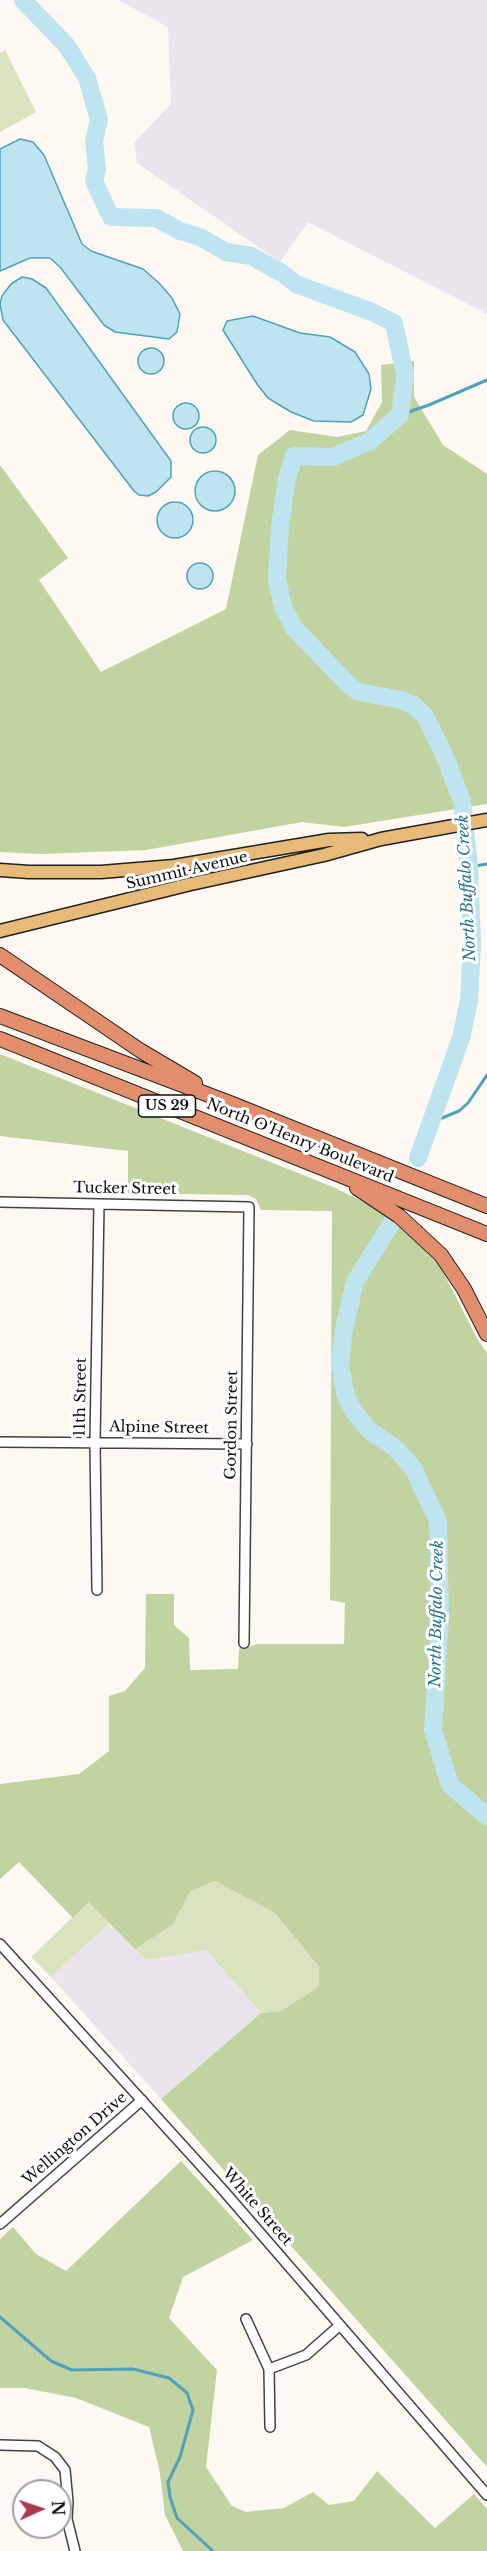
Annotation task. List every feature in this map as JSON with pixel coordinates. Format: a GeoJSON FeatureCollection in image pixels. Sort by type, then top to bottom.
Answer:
{"type":"FeatureCollection","features":[{"type":"Feature","properties":{"kind":"highway"},"geometry":{"type":"LineString","coordinates":[[0,955],[141,1051],[230,1103]]}},
{"type":"Feature","properties":{"kind":"highway","name":"North O'Henry Boulevard"},"geometry":{"type":"LineString","coordinates":[[0,1016],[230,1103],[487,1206]]}},
{"type":"Feature","properties":{"kind":"highway","name":"North O'Henry Boulevard"},"geometry":{"type":"LineString","coordinates":[[0,1039],[487,1234]]}},
{"type":"Feature","properties":{"kind":"highway"},"geometry":{"type":"LineString","coordinates":[[333,1172],[399,1216],[441,1255],[464,1289],[487,1334]]}},
{"type":"Feature","properties":{"kind":"main road","name":"Summit Avenue"},"geometry":{"type":"LineString","coordinates":[[0,931],[191,884],[324,855],[381,839],[483,821]]}},
{"type":"Feature","properties":{"kind":"main road","name":"Summit Avenue"},"geometry":{"type":"LineString","coordinates":[[0,870],[101,872],[174,866],[329,840],[381,839]]}},
{"type":"Feature","properties":{"kind":"street","name":"Tucker Street"},"geometry":{"type":"LineString","coordinates":[[0,1202],[249,1207]]}},
{"type":"Feature","properties":{"kind":"street","name":"11th Street"},"geometry":{"type":"LineString","coordinates":[[97,1590],[95,1442],[99,1204]]}},
{"type":"Feature","properties":{"kind":"street","name":"Gordon Street"},"geometry":{"type":"LineString","coordinates":[[244,1643],[249,1207]]}},
{"type":"Feature","properties":{"kind":"street","name":"Alpine Street"},"geometry":{"type":"LineString","coordinates":[[0,1442],[247,1444]]}},
{"type":"Feature","properties":{"kind":"street","name":"White Street"},"geometry":{"type":"LineString","coordinates":[[0,1944],[295,2273],[487,2495]]}},
{"type":"Feature","properties":{"kind":"street","name":"Wellington Drive"},"geometry":{"type":"LineString","coordinates":[[0,2224],[142,2100]]}},
{"type":"Feature","properties":{"kind":"street"},"geometry":{"type":"LineString","coordinates":[[246,2319],[269,2369],[270,2427]]}},
{"type":"Feature","properties":{"kind":"street"},"geometry":{"type":"LineString","coordinates":[[269,2369],[306,2355],[339,2326]]}},
{"type":"Feature","properties":{"kind":"street"},"geometry":{"type":"LineString","coordinates":[[0,2445],[38,2446],[55,2457],[64,2470],[68,2519],[75,2551]]}},
{"type":"Feature","properties":{"kind":"shaded area"},"geometry":{"type":"Polygon","coordinates":[[[118,0],[487,0],[487,314],[308,222],[280,262],[137,163],[134,143],[171,104],[168,27],[118,0]]]}},
{"type":"Feature","properties":{"kind":"shaded area"},"geometry":{"type":"Polygon","coordinates":[[[110,1923],[147,1960],[206,1950],[261,2013],[161,2099],[51,1977],[110,1923]]]}},
{"type":"Feature","properties":{"kind":"green space"},"geometry":{"type":"Polygon","coordinates":[[[5,50],[36,112],[0,132],[0,53],[5,50]]]}},
{"type":"Feature","properties":{"kind":"green space"},"geometry":{"type":"Polygon","coordinates":[[[414,361],[414,397],[443,445],[487,474],[487,804],[344,827],[302,822],[146,850],[41,854],[0,852],[0,465],[68,558],[39,580],[101,672],[226,609],[258,455],[290,430],[337,437],[366,431],[382,402],[381,365],[414,361]]]}},
{"type":"Feature","properties":{"kind":"green space"},"geometry":{"type":"Polygon","coordinates":[[[0,1054],[333,1187],[376,1208],[412,1235],[440,1266],[487,1353],[487,2467],[161,2099],[261,2013],[281,2011],[319,1986],[319,1967],[275,1913],[215,1881],[190,1892],[172,1925],[135,1949],[89,1902],[73,1918],[19,1862],[0,1879],[0,1784],[79,1774],[109,1751],[109,1696],[125,1691],[145,1668],[146,1594],[174,1594],[174,1625],[189,1638],[190,1670],[238,1669],[239,1649],[258,1644],[344,1644],[345,1603],[330,1600],[332,1211],[261,1210],[256,1199],[248,1195],[128,1193],[128,1151],[0,1136],[0,1054]]]}},
{"type":"Feature","properties":{"kind":"green space"},"geometry":{"type":"Polygon","coordinates":[[[215,1881],[275,1913],[319,1967],[319,1986],[281,2011],[261,2013],[206,1950],[147,1960],[135,1949],[171,1925],[190,1892],[215,1881]]]}},
{"type":"Feature","properties":{"kind":"green space"},"geometry":{"type":"Polygon","coordinates":[[[89,1901],[110,1923],[51,1977],[31,1957],[89,1901]]]}},
{"type":"Feature","properties":{"kind":"green space"},"geometry":{"type":"Polygon","coordinates":[[[181,2161],[253,2240],[183,2277],[169,2318],[217,2370],[206,2467],[232,2506],[246,2512],[284,2508],[313,2492],[329,2505],[354,2501],[377,2471],[435,2528],[474,2494],[487,2509],[487,2551],[183,2551],[165,2515],[160,2473],[149,2427],[76,2398],[25,2388],[0,2388],[0,2239],[13,2227],[36,2254],[66,2271],[181,2161]]]}},
{"type":"Feature","properties":{"kind":"water"},"geometry":{"type":"Polygon","coordinates":[[[20,139],[33,142],[44,155],[82,244],[91,251],[143,269],[172,298],[180,314],[177,332],[169,339],[115,332],[104,325],[60,267],[50,258],[30,258],[0,271],[0,149],[20,139]]]}},
{"type":"Feature","properties":{"kind":"water"},"geometry":{"type":"Polygon","coordinates":[[[22,277],[32,279],[46,288],[171,461],[171,477],[156,492],[148,496],[139,495],[134,491],[3,320],[0,304],[2,296],[11,284],[22,277]]]}},
{"type":"Feature","properties":{"kind":"water"},"geometry":{"type":"Polygon","coordinates":[[[253,316],[300,333],[330,337],[355,352],[369,374],[371,389],[363,415],[351,422],[314,421],[291,412],[268,398],[223,330],[227,321],[253,316]]]}},
{"type":"Feature","properties":{"kind":"water"},"geometry":{"type":"Polygon","coordinates":[[[151,348],[160,352],[164,361],[160,370],[151,374],[142,370],[138,361],[142,352],[151,348]]]}},
{"type":"Feature","properties":{"kind":"water"},"geometry":{"type":"Polygon","coordinates":[[[186,403],[195,407],[199,416],[195,425],[186,429],[177,425],[173,416],[177,407],[186,403]]]}},
{"type":"Feature","properties":{"kind":"water"},"geometry":{"type":"Polygon","coordinates":[[[203,427],[212,431],[216,440],[212,449],[203,453],[194,449],[190,440],[194,431],[203,427]]]}},
{"type":"Feature","properties":{"kind":"water"},"geometry":{"type":"Polygon","coordinates":[[[215,471],[223,472],[229,477],[234,483],[234,499],[229,505],[223,510],[215,511],[207,510],[201,505],[196,499],[195,491],[196,483],[201,477],[207,472],[215,471]]]}},
{"type":"Feature","properties":{"kind":"water"},"geometry":{"type":"Polygon","coordinates":[[[175,502],[188,507],[193,520],[188,533],[175,538],[162,533],[157,520],[162,507],[175,502]]]}},
{"type":"Feature","properties":{"kind":"water"},"geometry":{"type":"Polygon","coordinates":[[[200,563],[209,567],[213,576],[209,585],[200,589],[191,585],[187,576],[191,567],[200,563]]]}},
{"type":"Feature","properties":{"kind":"waterway","name":"North Buffalo Creek"},"geometry":{"type":"LineString","coordinates":[[23,0],[67,46],[87,78],[99,120],[94,141],[97,169],[94,181],[111,217],[156,218],[180,231],[200,237],[226,252],[251,256],[282,273],[296,284],[372,312],[394,323],[405,375],[400,415],[370,441],[333,457],[294,456],[287,478],[280,526],[277,579],[283,607],[294,628],[349,685],[359,692],[402,700],[413,705],[425,716],[446,759],[462,801],[469,867],[472,945],[469,1001],[461,1038],[418,1158]]}},
{"type":"Feature","properties":{"kind":"waterway"},"geometry":{"type":"LineString","coordinates":[[400,415],[487,380]]}},
{"type":"Feature","properties":{"kind":"waterway"},"geometry":{"type":"LineString","coordinates":[[469,867],[487,864]]}},
{"type":"Feature","properties":{"kind":"waterway"},"geometry":{"type":"LineString","coordinates":[[432,1122],[459,1111],[468,1103],[487,1075]]}},
{"type":"Feature","properties":{"kind":"waterway","name":"North Buffalo Creek"},"geometry":{"type":"LineString","coordinates":[[392,1222],[355,1282],[344,1329],[340,1364],[346,1397],[355,1413],[370,1431],[395,1448],[413,1468],[438,1521],[440,1618],[433,1730],[450,1785],[487,1816]]}},
{"type":"Feature","properties":{"kind":"waterway"},"geometry":{"type":"LineString","coordinates":[[0,2317],[51,2361],[72,2370],[133,2369],[169,2378],[187,2393],[193,2410],[180,2457],[168,2482],[170,2497],[177,2518],[213,2551]]}}]}
